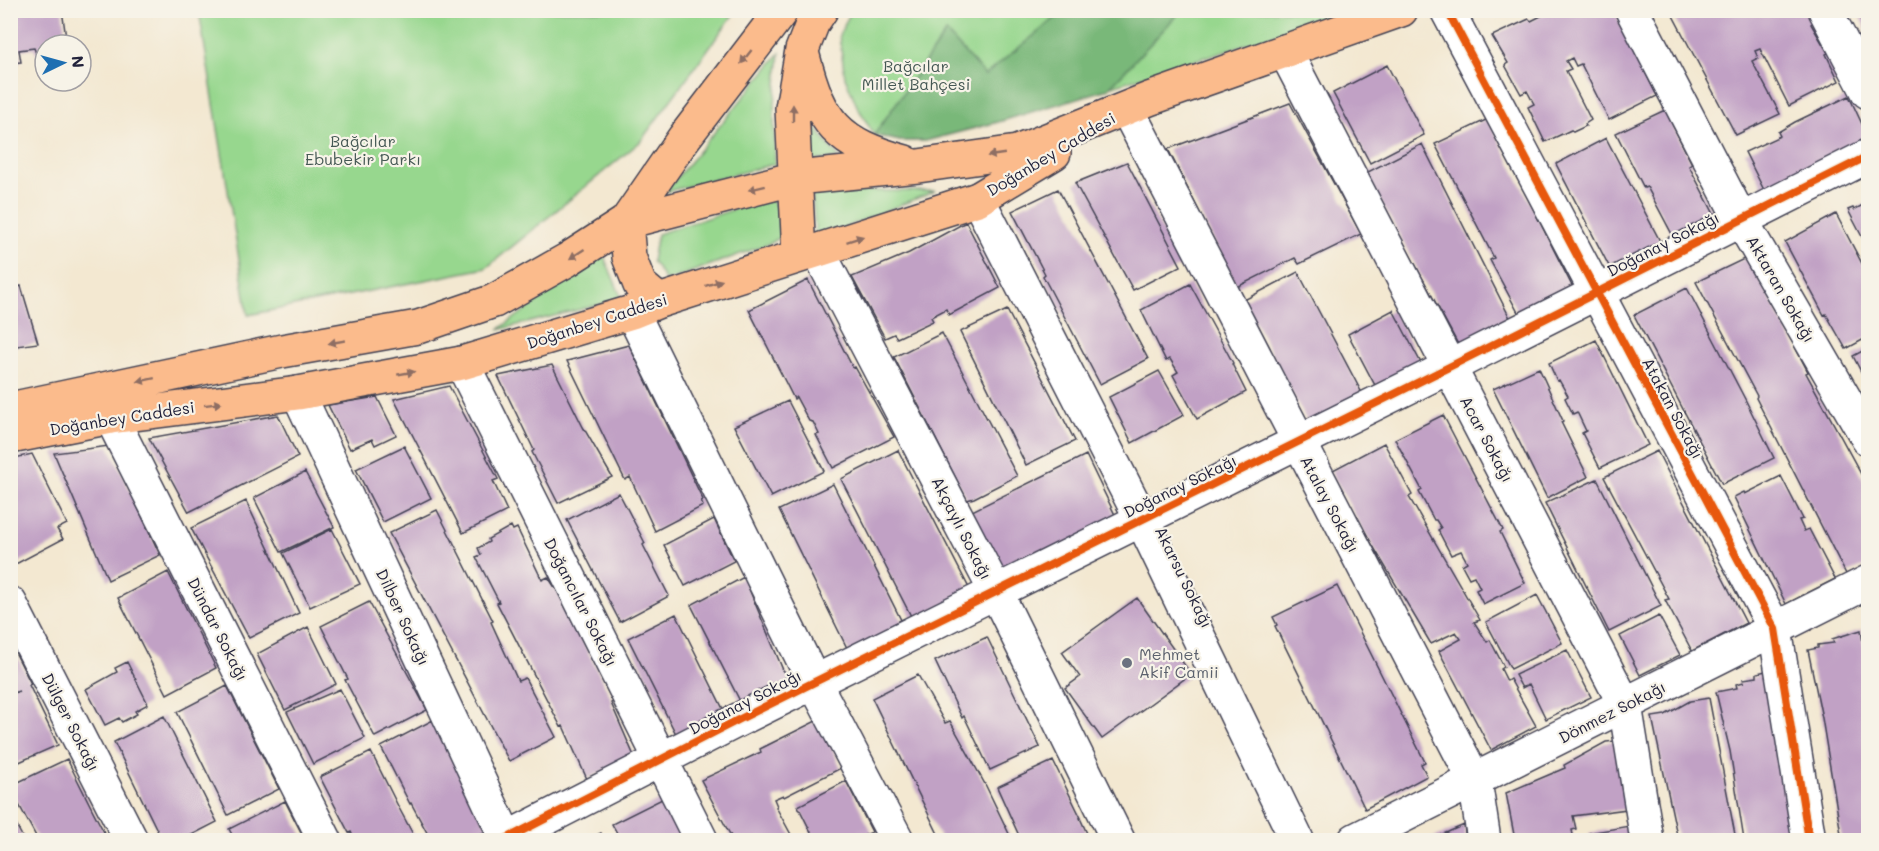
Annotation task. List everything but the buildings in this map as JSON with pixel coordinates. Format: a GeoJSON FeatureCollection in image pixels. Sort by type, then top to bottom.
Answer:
{"type":"FeatureCollection","features":[{"type":"Feature","properties":{"kind":"main road"},"geometry":{"type":"LineString","coordinates":[[645,307],[640,285],[629,257],[626,222],[684,138],[782,10]]}},
{"type":"Feature","properties":{"kind":"main road"},"geometry":{"type":"LineString","coordinates":[[808,253],[796,178],[792,108],[802,50],[813,22],[821,10]]}},
{"type":"Feature","properties":{"kind":"main road","name":"Doğanbey Caddesi"},"geometry":{"type":"LineString","coordinates":[[10,409],[282,351],[418,327],[494,301],[567,260],[626,222],[796,178],[1017,152],[1138,104],[1401,10]]}},
{"type":"Feature","properties":{"kind":"main road"},"geometry":{"type":"LineString","coordinates":[[802,50],[811,85],[824,114],[847,139],[875,154],[918,165]]}},
{"type":"Feature","properties":{"kind":"main road","name":"Doğanbey Caddesi"},"geometry":{"type":"LineString","coordinates":[[10,437],[111,417],[298,393],[462,363],[645,307],[978,199],[1138,104]]}},
{"type":"Feature","properties":{"kind":"street","name":"Atakan Sokağı"},"geometry":{"type":"LineString","coordinates":[[1447,10],[1775,629],[1809,840]]}},
{"type":"Feature","properties":{"kind":"street","name":"Aktaran Sokağı"},"geometry":{"type":"LineString","coordinates":[[1632,10],[1741,220],[1869,438]]}},
{"type":"Feature","properties":{"kind":"street"},"geometry":{"type":"LineString","coordinates":[[1825,10],[1869,93]]}},
{"type":"Feature","properties":{"kind":"street","name":"Acar Sokağı"},"geometry":{"type":"LineString","coordinates":[[1285,51],[1625,705],[1647,840]]}},
{"type":"Feature","properties":{"kind":"street","name":"Atalay Sokağı"},"geometry":{"type":"LineString","coordinates":[[1138,104],[1298,442],[1475,781],[1484,840]]}},
{"type":"Feature","properties":{"kind":"street","name":"Doğanay Sokağı"},"geometry":{"type":"LineString","coordinates":[[506,840],[814,682],[1869,156]]}},
{"type":"Feature","properties":{"kind":"street","name":"Akarsu Sokağı"},"geometry":{"type":"LineString","coordinates":[[978,199],[1142,520],[1297,840]]}},
{"type":"Feature","properties":{"kind":"street","name":"Akçaylı Sokağı"},"geometry":{"type":"LineString","coordinates":[[808,253],[996,592],[1118,840]]}},
{"type":"Feature","properties":{"kind":"street"},"geometry":{"type":"LineString","coordinates":[[645,307],[814,682],[897,840]]}},
{"type":"Feature","properties":{"kind":"street","name":"Doğancılar Sokağı"},"geometry":{"type":"LineString","coordinates":[[462,363],[701,840]]}},
{"type":"Feature","properties":{"kind":"street","name":"Dilber Sokağı"},"geometry":{"type":"LineString","coordinates":[[298,393],[506,840]]}},
{"type":"Feature","properties":{"kind":"street","name":"Dündar Sokağı"},"geometry":{"type":"LineString","coordinates":[[111,417],[325,840]]}},
{"type":"Feature","properties":{"kind":"street","name":"Dönmez Sokağı"},"geometry":{"type":"LineString","coordinates":[[1355,840],[1869,582]]}},
{"type":"Feature","properties":{"kind":"street","name":"Dülger Sokağı"},"geometry":{"type":"LineString","coordinates":[[10,603],[131,840]]}},
{"type":"Feature","properties":{"kind":"green space","name":"Bağcılar Ebubekir Parkı"},"geometry":{"type":"Polygon","coordinates":[[[199,10],[736,11],[640,142],[486,268],[248,315],[199,10]]]}},
{"type":"Feature","properties":{"kind":"green space","name":"Bağcılar Millet Bahçesi"},"geometry":{"type":"Polygon","coordinates":[[[852,10],[1351,11],[998,122],[925,141],[900,141],[874,135],[857,106],[845,77],[839,35],[852,10]]]}},
{"type":"Feature","properties":{"kind":"green space"},"geometry":{"type":"Polygon","coordinates":[[[1064,11],[1181,11],[1108,89],[925,141],[900,141],[874,135],[946,32],[985,75],[1064,11]]]}},
{"type":"Feature","properties":{"kind":"green space"},"geometry":{"type":"Polygon","coordinates":[[[780,53],[774,113],[775,164],[665,192],[780,53]]]}},
{"type":"Feature","properties":{"kind":"green space"},"geometry":{"type":"Polygon","coordinates":[[[809,120],[839,158],[811,161],[809,120]]]}},
{"type":"Feature","properties":{"kind":"green space"},"geometry":{"type":"Polygon","coordinates":[[[812,191],[935,191],[816,239],[812,191]]]}},
{"type":"Feature","properties":{"kind":"green space"},"geometry":{"type":"Polygon","coordinates":[[[769,198],[777,207],[781,220],[781,237],[771,243],[666,281],[652,261],[657,234],[769,198]]]}},
{"type":"Feature","properties":{"kind":"green space"},"geometry":{"type":"Polygon","coordinates":[[[603,254],[622,299],[498,330],[603,254]]]}},
{"type":"Feature","properties":{"kind":"cycle path"},"geometry":{"type":"LineString","coordinates":[[1447,10],[1775,629],[1809,840]]}},
{"type":"Feature","properties":{"kind":"cycle path"},"geometry":{"type":"LineString","coordinates":[[504,840],[738,720],[1868,156]]}},
{"type":"Feature","properties":{"kind":"place","name":"Mehmet Akif Camii"},"geometry":{"type":"Point","coordinates":[1127,663]}}]}
